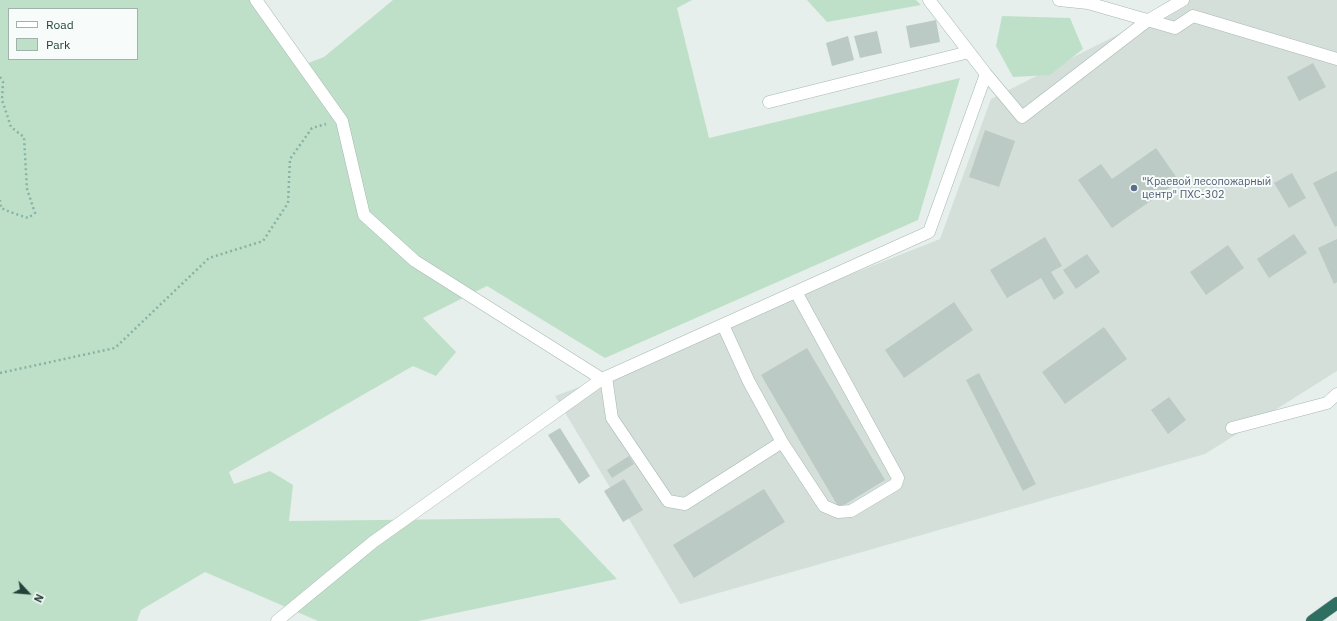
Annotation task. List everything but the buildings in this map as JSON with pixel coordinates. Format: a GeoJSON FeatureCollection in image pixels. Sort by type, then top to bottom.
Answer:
{"type":"FeatureCollection","features":[{"type":"Feature","properties":{"kind":"highway"},"geometry":{"type":"LineString","coordinates":[[1312,621],[1337,603]]}},
{"type":"Feature","properties":{"kind":"street"},"geometry":{"type":"LineString","coordinates":[[256,0],[342,121],[364,215],[415,261],[604,378],[612,418],[668,502],[685,504],[782,442]]}},
{"type":"Feature","properties":{"kind":"street"},"geometry":{"type":"LineString","coordinates":[[929,0],[968,52],[1022,117],[1147,21],[1183,0]]}},
{"type":"Feature","properties":{"kind":"street"},"geometry":{"type":"LineString","coordinates":[[1059,0],[1089,1],[1147,21],[1175,28],[1193,16],[1337,59]]}},
{"type":"Feature","properties":{"kind":"street"},"geometry":{"type":"LineString","coordinates":[[769,102],[968,52]]}},
{"type":"Feature","properties":{"kind":"street"},"geometry":{"type":"LineString","coordinates":[[277,621],[373,542],[604,378],[929,232],[986,74]]}},
{"type":"Feature","properties":{"kind":"street"},"geometry":{"type":"LineString","coordinates":[[723,324],[749,382],[782,442],[824,506],[838,512],[851,511],[896,484],[898,478],[796,292]]}},
{"type":"Feature","properties":{"kind":"street"},"geometry":{"type":"LineString","coordinates":[[1232,428],[1327,403],[1337,394]]}},
{"type":"Feature","properties":{"kind":"path"},"geometry":{"type":"LineString","coordinates":[[0,77],[3,82],[2,100],[11,128],[24,137],[27,189],[35,213],[28,218],[10,212],[1,208],[0,200]]}},
{"type":"Feature","properties":{"kind":"path"},"geometry":{"type":"LineString","coordinates":[[0,373],[115,348],[209,258],[263,241],[288,203],[290,159],[312,128],[342,121]]}},
{"type":"Feature","properties":{"kind":"shaded area"},"geometry":{"type":"Polygon","coordinates":[[[1186,0],[1337,0],[1337,371],[1205,454],[680,604],[555,396],[606,377],[723,325],[940,239],[991,99],[1186,0]]]}},
{"type":"Feature","properties":{"kind":"green space"},"geometry":{"type":"Polygon","coordinates":[[[0,0],[256,0],[303,65],[324,57],[393,0],[692,0],[677,8],[709,138],[960,78],[918,220],[605,358],[487,286],[423,318],[456,352],[436,376],[413,366],[229,472],[234,484],[270,471],[293,485],[289,521],[559,518],[617,579],[418,621],[318,621],[205,572],[141,610],[137,621],[0,621],[0,0]]]}},
{"type":"Feature","properties":{"kind":"green space"},"geometry":{"type":"Polygon","coordinates":[[[807,0],[916,0],[921,5],[827,22],[807,0]]]}},
{"type":"Feature","properties":{"kind":"green space"},"geometry":{"type":"Polygon","coordinates":[[[1002,16],[1070,18],[1083,49],[1050,75],[1013,77],[996,46],[1002,16]]]}},
{"type":"Feature","properties":{"kind":"place","name":"\"Краевой лесопожарный центр\" ПХС-302"},"geometry":{"type":"Point","coordinates":[1134,188]}}]}
